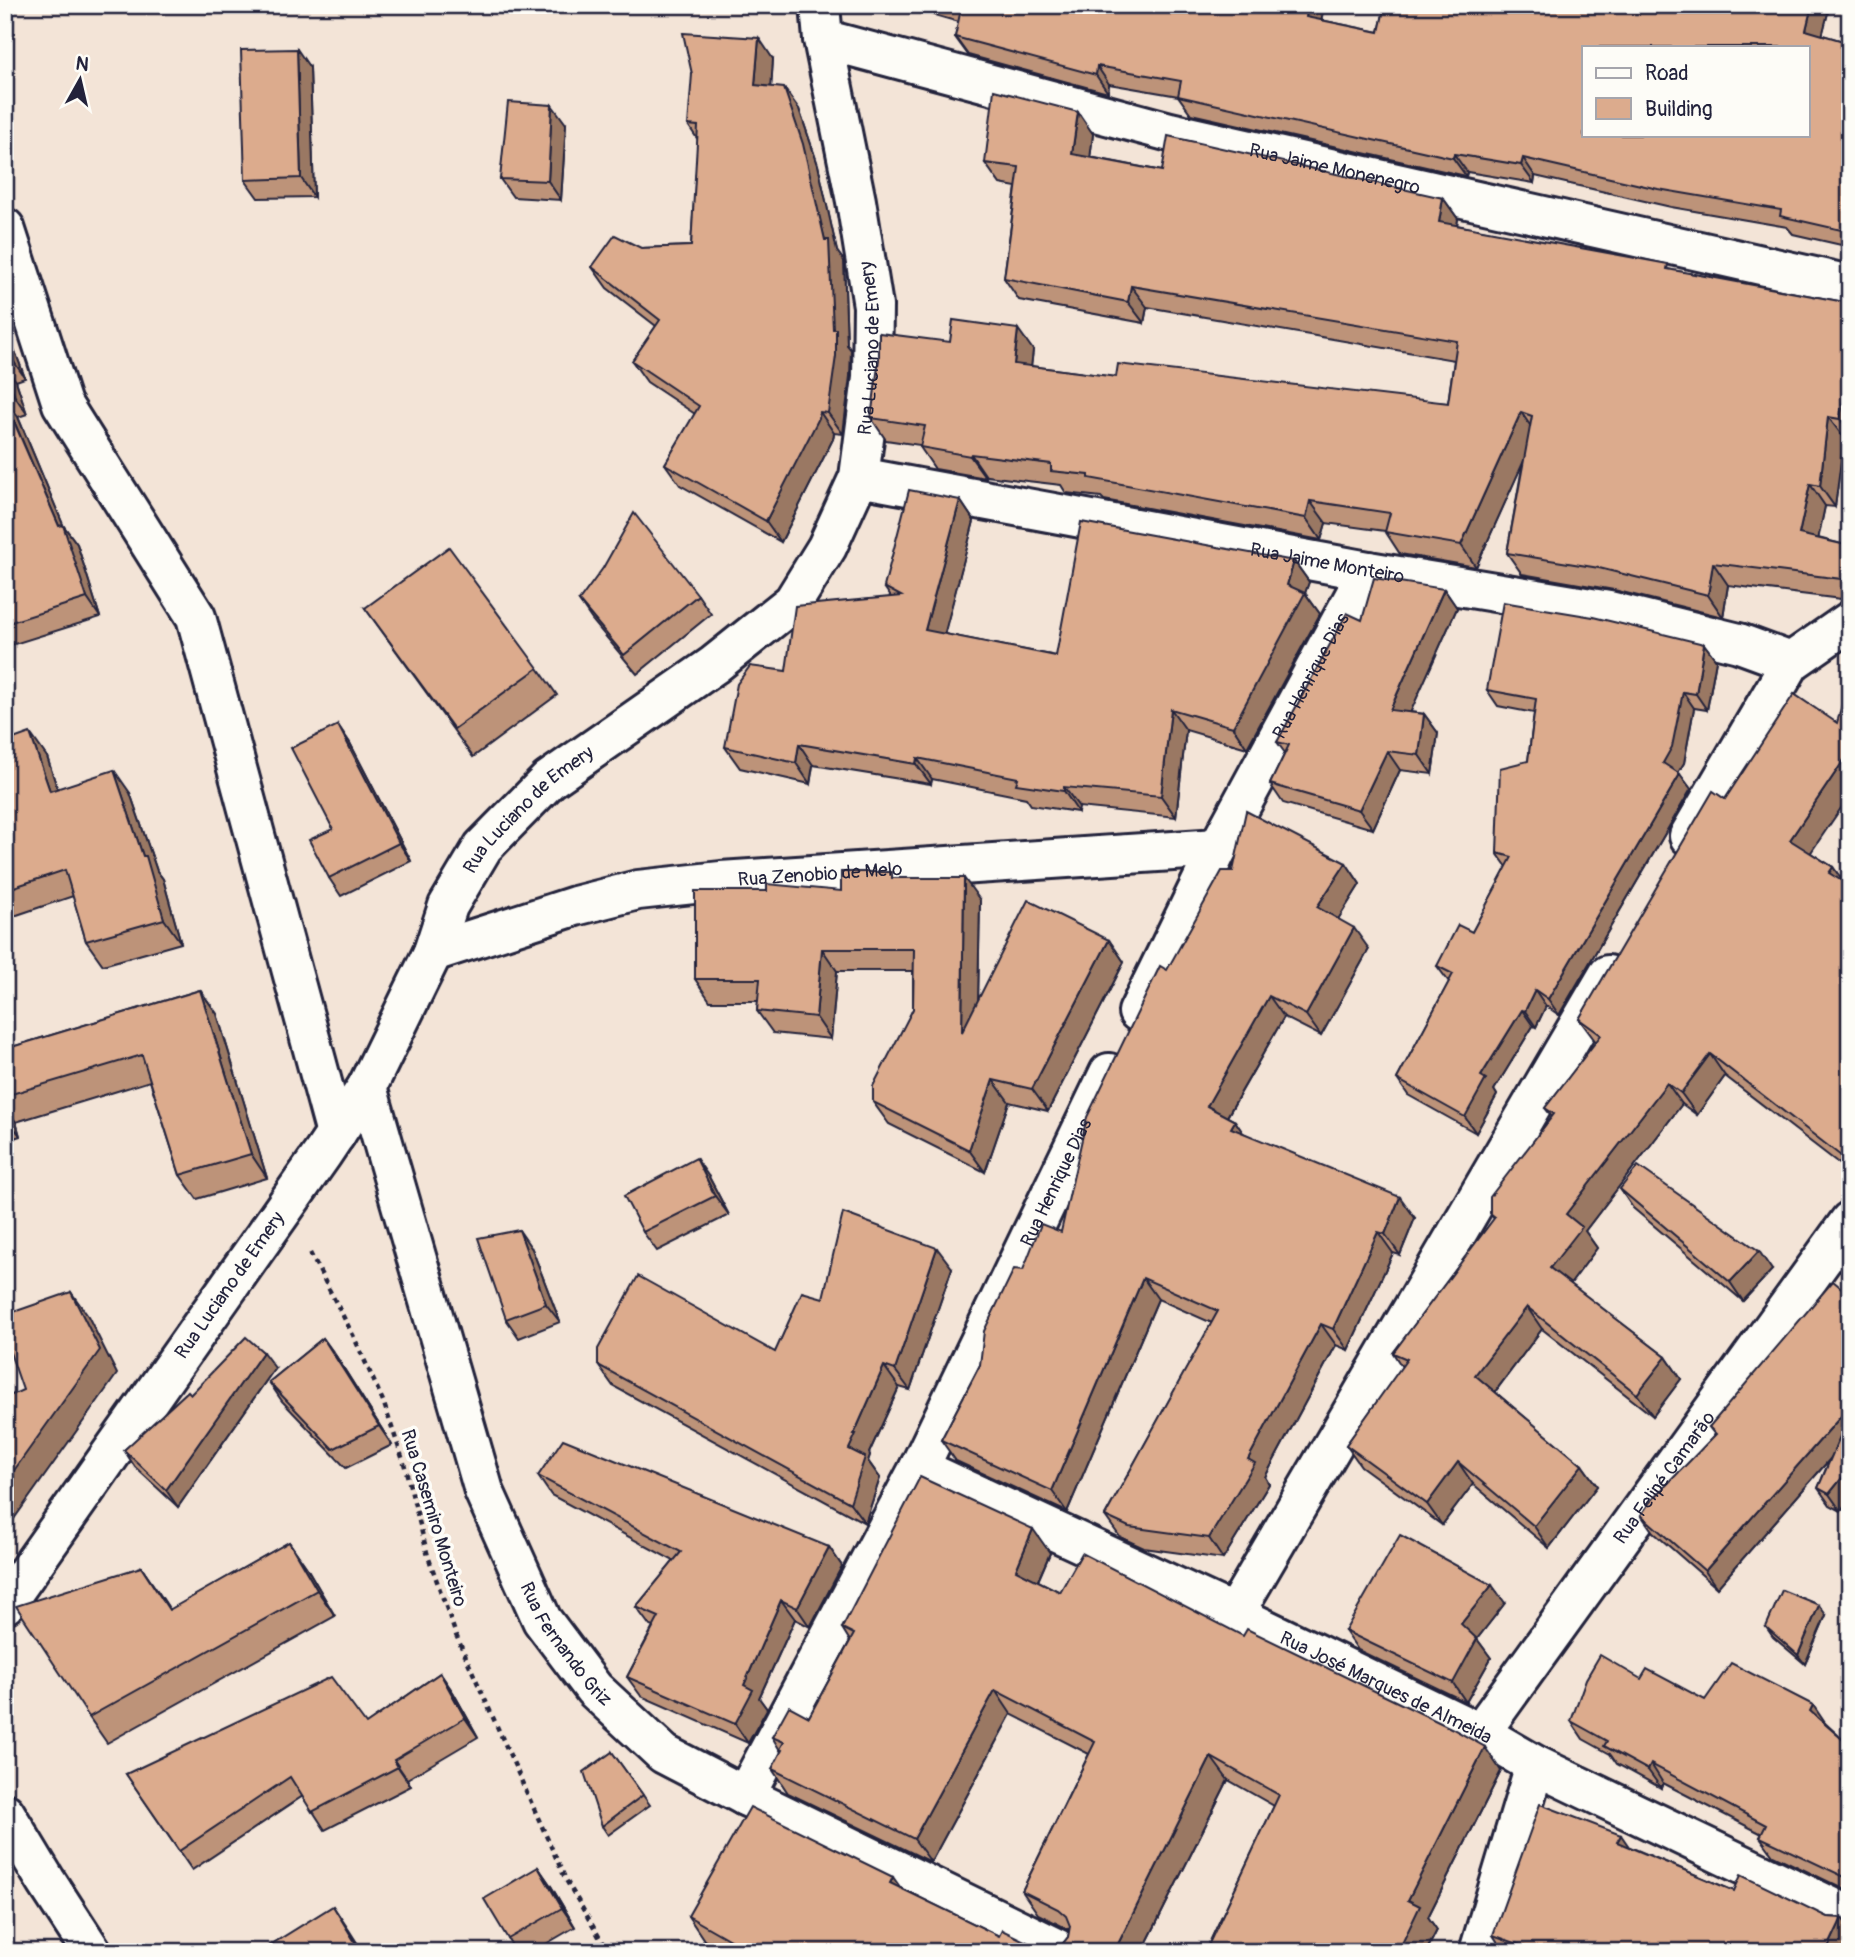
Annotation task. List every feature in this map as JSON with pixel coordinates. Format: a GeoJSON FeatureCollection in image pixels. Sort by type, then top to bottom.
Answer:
{"type":"FeatureCollection","features":[{"type":"Feature","properties":{"kind":"street","name":"Rua Jaime Monenegro"},"geometry":{"type":"LineString","coordinates":[[822,22],[1170,132],[1850,285]]}},
{"type":"Feature","properties":{"kind":"street","name":"Rua Luciano de Emery"},"geometry":{"type":"LineString","coordinates":[[5,1604],[367,1087],[433,952],[448,906],[483,847],[549,780],[715,665],[793,602],[827,547],[859,477],[872,378],[873,306],[822,22]]}},
{"type":"Feature","properties":{"kind":"street"},"geometry":{"type":"LineString","coordinates":[[5,228],[62,404],[195,617],[336,1134]]}},
{"type":"Feature","properties":{"kind":"street","name":"Rua Jaime Monteiro"},"geometry":{"type":"LineString","coordinates":[[859,477],[1368,571],[1609,611],[1739,643],[1791,662]]}},
{"type":"Feature","properties":{"kind":"street","name":"Rua Henrique Dias"},"geometry":{"type":"LineString","coordinates":[[745,1796],[919,1468],[1218,848],[1368,571]]}},
{"type":"Feature","properties":{"kind":"street"},"geometry":{"type":"LineString","coordinates":[[1671,867],[1791,662],[1850,621]]}},
{"type":"Feature","properties":{"kind":"street","name":"Rua Zenobio de Melo"},"geometry":{"type":"LineString","coordinates":[[433,952],[575,906],[638,890],[721,881],[1218,848]]}},
{"type":"Feature","properties":{"kind":"street"},"geometry":{"type":"LineString","coordinates":[[1234,1614],[1629,940]]}},
{"type":"Feature","properties":{"kind":"street","name":"Rua Fernando Griz"},"geometry":{"type":"LineString","coordinates":[[367,1087],[484,1491],[542,1620],[594,1689],[664,1754],[1065,1952]]}},
{"type":"Feature","properties":{"kind":"street","name":"Rua Felipé Camarão"},"geometry":{"type":"LineString","coordinates":[[1480,1733],[1850,1221]]}},
{"type":"Feature","properties":{"kind":"street","name":"Rua José Marques de Almeida"},"geometry":{"type":"LineString","coordinates":[[919,1468],[1234,1614],[1480,1733],[1535,1765],[1850,1916]]}},
{"type":"Feature","properties":{"kind":"street"},"geometry":{"type":"LineString","coordinates":[[1479,1952],[1535,1765]]}},
{"type":"Feature","properties":{"kind":"street"},"geometry":{"type":"LineString","coordinates":[[5,1813],[92,1952]]}},
{"type":"Feature","properties":{"kind":"path","name":"Rua Casemiro Monteiro"},"geometry":{"type":"LineString","coordinates":[[285,1207],[353,1335],[383,1401],[404,1463],[428,1556],[456,1635],[566,1880],[608,1952]]}},
{"type":"Feature","properties":{"kind":"building"},"geometry":{"type":"Polygon","coordinates":[[[950,5],[1308,5],[1306,17],[1379,32],[1385,5],[1812,5],[1806,30],[1850,43],[1850,232],[1780,216],[1781,210],[1658,189],[1523,158],[1521,165],[1454,154],[1453,158],[1178,96],[1181,81],[1097,66],[1096,75],[955,37],[961,9],[950,5]]]}},
{"type":"Feature","properties":{"kind":"building"},"geometry":{"type":"Polygon","coordinates":[[[683,33],[759,38],[755,85],[784,88],[803,144],[825,240],[829,240],[836,356],[828,413],[820,412],[766,521],[665,464],[699,406],[632,361],[660,320],[592,267],[615,235],[641,248],[691,246],[698,126],[688,125],[692,74],[683,33]]]}},
{"type":"Feature","properties":{"kind":"building"},"geometry":{"type":"Polygon","coordinates":[[[297,49],[301,178],[245,180],[241,50],[297,49]]]}},
{"type":"Feature","properties":{"kind":"building"},"geometry":{"type":"Polygon","coordinates":[[[994,90],[1078,112],[1072,154],[1162,171],[1168,136],[1443,198],[1439,222],[1668,264],[1667,269],[1850,303],[1850,356],[1840,419],[1828,417],[1820,486],[1810,484],[1799,534],[1850,546],[1850,580],[1713,563],[1708,595],[1599,568],[1507,553],[1532,416],[1521,412],[1461,545],[1385,532],[1390,513],[1310,501],[1306,518],[1089,478],[1089,475],[1051,471],[1051,464],[970,456],[920,447],[925,426],[871,418],[879,359],[879,333],[950,342],[953,320],[1018,329],[1014,364],[1116,377],[1118,364],[1448,403],[1457,341],[1131,286],[1128,302],[1004,278],[1019,167],[985,163],[994,90]]]}},
{"type":"Feature","properties":{"kind":"building"},"geometry":{"type":"Polygon","coordinates":[[[508,102],[552,105],[548,181],[500,179],[508,102]]]}},
{"type":"Feature","properties":{"kind":"building"},"geometry":{"type":"Polygon","coordinates":[[[5,341],[12,359],[5,361],[5,341]]]}},
{"type":"Feature","properties":{"kind":"building"},"geometry":{"type":"Polygon","coordinates":[[[5,370],[14,395],[5,398],[5,370]]]}},
{"type":"Feature","properties":{"kind":"building"},"geometry":{"type":"Polygon","coordinates":[[[5,401],[59,526],[63,525],[87,598],[5,624],[5,401]]]}},
{"type":"Feature","properties":{"kind":"building"},"geometry":{"type":"Polygon","coordinates":[[[909,490],[960,500],[925,630],[1056,656],[1081,522],[1294,561],[1287,585],[1305,593],[1233,727],[1171,709],[1161,796],[1064,787],[1064,791],[1016,784],[1018,778],[917,758],[916,764],[799,744],[796,763],[725,747],[737,684],[750,666],[786,671],[795,606],[901,596],[884,587],[909,490]]]}},
{"type":"Feature","properties":{"kind":"building"},"geometry":{"type":"Polygon","coordinates":[[[634,513],[698,595],[624,655],[579,601],[603,568],[634,513]]]}},
{"type":"Feature","properties":{"kind":"building"},"geometry":{"type":"Polygon","coordinates":[[[449,547],[538,668],[454,729],[365,608],[449,547]]]}},
{"type":"Feature","properties":{"kind":"building"},"geometry":{"type":"Polygon","coordinates":[[[1374,578],[1444,589],[1390,710],[1424,714],[1419,755],[1387,751],[1359,810],[1270,784],[1289,745],[1277,742],[1347,613],[1362,620],[1374,578]]]}},
{"type":"Feature","properties":{"kind":"building"},"geometry":{"type":"Polygon","coordinates":[[[1503,602],[1593,617],[1704,644],[1696,694],[1683,692],[1672,747],[1663,763],[1680,774],[1548,999],[1535,990],[1525,1011],[1522,1010],[1481,1076],[1486,1079],[1465,1117],[1397,1079],[1453,974],[1437,966],[1458,925],[1472,932],[1512,857],[1497,853],[1500,768],[1528,761],[1536,699],[1487,690],[1503,602]]]}},
{"type":"Feature","properties":{"kind":"building"},"geometry":{"type":"Polygon","coordinates":[[[1850,675],[1850,751],[1790,840],[1833,867],[1829,873],[1850,886],[1850,1146],[1841,1156],[1710,1054],[1681,1093],[1667,1083],[1566,1214],[1582,1227],[1550,1268],[1666,1357],[1637,1394],[1527,1307],[1475,1375],[1582,1465],[1534,1526],[1458,1462],[1427,1504],[1346,1445],[1407,1359],[1393,1353],[1495,1217],[1490,1213],[1490,1197],[1554,1114],[1545,1108],[1601,1035],[1579,1019],[1713,791],[1725,799],[1794,694],[1837,723],[1850,675]]]}},
{"type":"Feature","properties":{"kind":"building"},"geometry":{"type":"Polygon","coordinates":[[[338,725],[399,843],[329,878],[309,840],[333,829],[291,748],[338,725]]]}},
{"type":"Feature","properties":{"kind":"building"},"geometry":{"type":"Polygon","coordinates":[[[30,733],[50,791],[114,770],[143,856],[146,856],[164,919],[86,941],[65,870],[5,890],[5,742],[30,733]]]}},
{"type":"Feature","properties":{"kind":"building"},"geometry":{"type":"Polygon","coordinates":[[[1246,811],[1346,863],[1317,907],[1354,928],[1306,1015],[1269,996],[1207,1106],[1235,1121],[1231,1128],[1400,1197],[1385,1234],[1378,1232],[1333,1329],[1321,1324],[1248,1459],[1255,1463],[1209,1538],[1129,1527],[1105,1516],[1218,1311],[1143,1278],[1052,1491],[941,1440],[980,1365],[984,1331],[1014,1269],[1023,1270],[1041,1224],[1061,1232],[1087,1117],[1160,966],[1167,970],[1222,871],[1233,871],[1246,811]]]}},
{"type":"Feature","properties":{"kind":"building"},"geometry":{"type":"Polygon","coordinates":[[[841,872],[892,872],[892,878],[964,878],[962,1032],[1028,900],[1109,940],[1032,1089],[993,1080],[969,1150],[873,1102],[873,1086],[913,1009],[914,949],[822,949],[816,1017],[757,1011],[760,979],[695,979],[695,891],[767,891],[767,884],[841,891],[841,872]]]}},
{"type":"Feature","properties":{"kind":"building"},"geometry":{"type":"Polygon","coordinates":[[[200,990],[251,1154],[180,1175],[142,1055],[5,1096],[5,1049],[200,990]]]}},
{"type":"Feature","properties":{"kind":"building"},"geometry":{"type":"Polygon","coordinates":[[[696,1158],[715,1196],[643,1232],[624,1196],[696,1158]]]}},
{"type":"Feature","properties":{"kind":"building"},"geometry":{"type":"Polygon","coordinates":[[[1638,1166],[1759,1251],[1730,1282],[1620,1189],[1638,1166]]]}},
{"type":"Feature","properties":{"kind":"building"},"geometry":{"type":"Polygon","coordinates":[[[843,1213],[937,1248],[895,1370],[884,1366],[854,1434],[849,1449],[865,1457],[850,1503],[598,1365],[598,1349],[638,1276],[775,1352],[802,1292],[823,1298],[843,1213]]]}},
{"type":"Feature","properties":{"kind":"building"},"geometry":{"type":"Polygon","coordinates":[[[519,1230],[546,1304],[506,1319],[478,1238],[519,1230]]]}},
{"type":"Feature","properties":{"kind":"building"},"geometry":{"type":"Polygon","coordinates":[[[1833,1281],[1850,1295],[1850,1406],[1705,1571],[1641,1515],[1650,1502],[1716,1434],[1709,1427],[1833,1281]]]}},
{"type":"Feature","properties":{"kind":"building"},"geometry":{"type":"Polygon","coordinates":[[[71,1292],[100,1350],[5,1483],[5,1398],[23,1390],[5,1338],[5,1315],[71,1292]]]}},
{"type":"Feature","properties":{"kind":"building"},"geometry":{"type":"Polygon","coordinates":[[[246,1337],[263,1352],[166,1490],[124,1450],[188,1391],[191,1394],[246,1337]]]}},
{"type":"Feature","properties":{"kind":"building"},"geometry":{"type":"Polygon","coordinates":[[[323,1338],[379,1426],[333,1449],[269,1382],[323,1338]]]}},
{"type":"Feature","properties":{"kind":"building"},"geometry":{"type":"Polygon","coordinates":[[[1850,1413],[1850,1468],[1829,1494],[1818,1488],[1850,1413]]]}},
{"type":"Feature","properties":{"kind":"building"},"geometry":{"type":"Polygon","coordinates":[[[563,1439],[829,1547],[797,1608],[781,1600],[744,1685],[753,1690],[735,1724],[627,1677],[659,1617],[636,1607],[681,1552],[538,1476],[563,1439]]]}},
{"type":"Feature","properties":{"kind":"building"},"geometry":{"type":"Polygon","coordinates":[[[920,1477],[1033,1529],[1016,1570],[1060,1592],[1082,1553],[1243,1636],[1247,1629],[1485,1747],[1408,1900],[1420,1906],[1398,1952],[1205,1952],[1279,1795],[1211,1757],[1114,1952],[751,1952],[688,1916],[750,1807],[893,1877],[890,1883],[999,1936],[1002,1930],[1049,1950],[1060,1947],[1068,1937],[1070,1926],[1066,1916],[1058,1909],[1022,1891],[1095,1742],[995,1690],[914,1839],[772,1769],[784,1742],[772,1737],[789,1706],[809,1717],[854,1634],[842,1628],[920,1477]]]}},
{"type":"Feature","properties":{"kind":"building"},"geometry":{"type":"Polygon","coordinates":[[[1400,1535],[1492,1585],[1461,1624],[1477,1639],[1453,1683],[1345,1631],[1400,1535]]]}},
{"type":"Feature","properties":{"kind":"building"},"geometry":{"type":"Polygon","coordinates":[[[289,1542],[317,1590],[89,1717],[16,1606],[141,1567],[169,1610],[289,1542]]]}},
{"type":"Feature","properties":{"kind":"building"},"geometry":{"type":"Polygon","coordinates":[[[1782,1590],[1819,1605],[1798,1655],[1766,1627],[1782,1590]]]}},
{"type":"Feature","properties":{"kind":"building"},"geometry":{"type":"Polygon","coordinates":[[[1600,1655],[1641,1679],[1647,1669],[1705,1700],[1731,1663],[1813,1705],[1810,1711],[1850,1746],[1850,1881],[1760,1837],[1766,1825],[1651,1764],[1648,1770],[1604,1746],[1607,1741],[1571,1721],[1586,1679],[1600,1655]]]}},
{"type":"Feature","properties":{"kind":"building"},"geometry":{"type":"Polygon","coordinates":[[[440,1673],[465,1718],[394,1760],[398,1767],[312,1812],[290,1777],[179,1851],[126,1774],[331,1677],[366,1724],[440,1673]]]}},
{"type":"Feature","properties":{"kind":"building"},"geometry":{"type":"Polygon","coordinates":[[[612,1752],[643,1795],[602,1826],[584,1772],[612,1752]]]}},
{"type":"Feature","properties":{"kind":"building"},"geometry":{"type":"Polygon","coordinates":[[[1540,1804],[1621,1835],[1617,1842],[1734,1891],[1741,1875],[1827,1917],[1842,1918],[1826,1952],[1540,1952],[1493,1935],[1540,1804]]]}},
{"type":"Feature","properties":{"kind":"building"},"geometry":{"type":"Polygon","coordinates":[[[538,1867],[562,1908],[508,1939],[484,1899],[538,1867]]]}},
{"type":"Feature","properties":{"kind":"building"},"geometry":{"type":"Polygon","coordinates":[[[333,1906],[361,1952],[259,1952],[333,1906]]]}}]}
